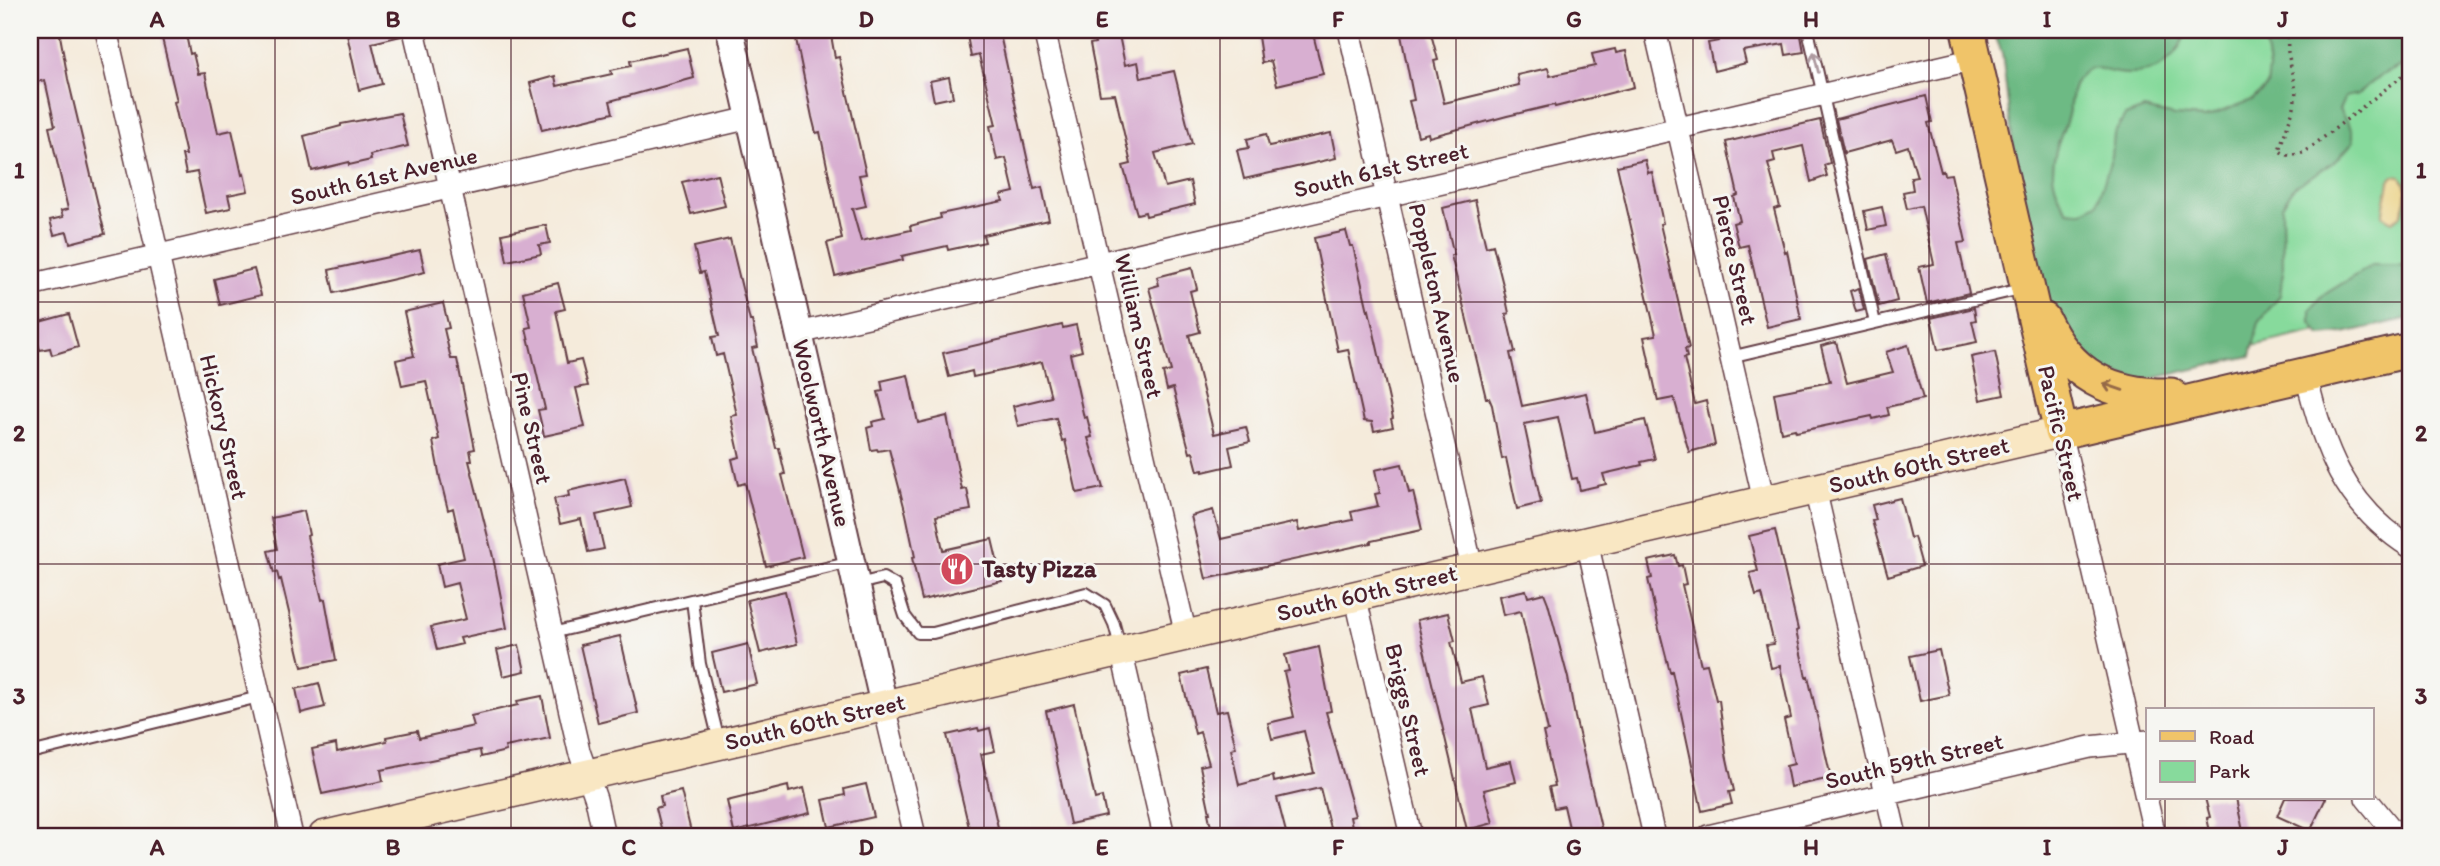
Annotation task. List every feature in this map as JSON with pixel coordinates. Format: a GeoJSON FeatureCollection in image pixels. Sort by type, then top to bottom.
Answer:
{"type":"FeatureCollection","features":[{"type":"Feature","properties":{"kind":"main road","name":"Pacific Street"},"geometry":{"type":"LineString","coordinates":[[1972,44],[2061,432]]}},
{"type":"Feature","properties":{"kind":"main road"},"geometry":{"type":"LineString","coordinates":[[2028,288],[2050,334],[2061,350],[2080,369],[2105,385],[2147,395],[2229,393]]}},
{"type":"Feature","properties":{"kind":"main road","name":"South 60th Street"},"geometry":{"type":"LineString","coordinates":[[324,836],[2410,350]]}},
{"type":"Feature","properties":{"kind":"street","name":"Hickory Street"},"geometry":{"type":"LineString","coordinates":[[106,30],[292,836]]}},
{"type":"Feature","properties":{"kind":"street","name":"Pine Street"},"geometry":{"type":"LineString","coordinates":[[414,30],[579,751],[604,836]]}},
{"type":"Feature","properties":{"kind":"street","name":"Woolworth Avenue"},"geometry":{"type":"LineString","coordinates":[[730,30],[915,836]]}},
{"type":"Feature","properties":{"kind":"street","name":"William Street"},"geometry":{"type":"LineString","coordinates":[[1044,30],[1186,635]]}},
{"type":"Feature","properties":{"kind":"street","name":"Poppleton Avenue"},"geometry":{"type":"LineString","coordinates":[[1349,30],[1472,568]]}},
{"type":"Feature","properties":{"kind":"street","name":"Pierce Street"},"geometry":{"type":"LineString","coordinates":[[1655,30],[1763,501]]}},
{"type":"Feature","properties":{"kind":"street","name":"South 61st Street"},"geometry":{"type":"LineString","coordinates":[[799,333],[1823,94],[1972,44]]}},
{"type":"Feature","properties":{"kind":"street","name":"South 61st Avenue"},"geometry":{"type":"LineString","coordinates":[[30,285],[750,118]]}},
{"type":"Feature","properties":{"kind":"street"},"geometry":{"type":"LineString","coordinates":[[2306,374],[2320,430],[2338,471],[2364,508],[2381,526],[2410,547]]}},
{"type":"Feature","properties":{"kind":"street","name":"Pacific Street"},"geometry":{"type":"LineString","coordinates":[[2061,432],[2140,742],[2146,780]]}},
{"type":"Feature","properties":{"kind":"street"},"geometry":{"type":"LineString","coordinates":[[1815,489],[1896,836]]}},
{"type":"Feature","properties":{"kind":"street"},"geometry":{"type":"LineString","coordinates":[[1587,542],[1654,836]]}},
{"type":"Feature","properties":{"kind":"street","name":"Briggs Street"},"geometry":{"type":"LineString","coordinates":[[1354,595],[1411,836]]}},
{"type":"Feature","properties":{"kind":"street"},"geometry":{"type":"LineString","coordinates":[[1121,650],[1164,836]]}},
{"type":"Feature","properties":{"kind":"street","name":"South 59th Street"},"geometry":{"type":"LineString","coordinates":[[1709,836],[2090,747],[2140,742]]}},
{"type":"Feature","properties":{"kind":"street","name":"Pacific Street"},"geometry":{"type":"LineString","coordinates":[[2149,800],[2155,836]]}},
{"type":"Feature","properties":{"kind":"street"},"geometry":{"type":"LineString","coordinates":[[2368,800],[2397,836]]}},
{"type":"Feature","properties":{"kind":"lane"},"geometry":{"type":"LineString","coordinates":[[1808,30],[1875,323]]}},
{"type":"Feature","properties":{"kind":"lane"},"geometry":{"type":"LineString","coordinates":[[1730,357],[2028,288]]}},
{"type":"Feature","properties":{"kind":"lane"},"geometry":{"type":"LineString","coordinates":[[552,633],[692,600],[854,573],[883,579],[895,585],[905,616],[918,632],[933,633],[1086,593],[1105,605],[1114,624],[1121,650]]}},
{"type":"Feature","properties":{"kind":"lane"},"geometry":{"type":"LineString","coordinates":[[692,600],[700,664],[719,744]]}},
{"type":"Feature","properties":{"kind":"lane"},"geometry":{"type":"LineString","coordinates":[[30,753],[259,697]]}},
{"type":"Feature","properties":{"kind":"path"},"geometry":{"type":"LineString","coordinates":[[2287,30],[2288,52],[2296,91],[2294,107],[2280,144],[2279,150],[2283,154],[2305,152],[2410,70]]}},
{"type":"Feature","properties":{"kind":"green space"},"geometry":{"type":"Polygon","coordinates":[[[1993,30],[2187,30],[2176,52],[2152,71],[2130,74],[2094,69],[2086,71],[2077,80],[2053,164],[2056,187],[2068,211],[2082,212],[2097,204],[2112,156],[2114,134],[2125,116],[2144,109],[2174,116],[2205,118],[2252,100],[2267,86],[2269,68],[2263,30],[2410,30],[2410,62],[2380,76],[2358,94],[2345,97],[2339,110],[2353,132],[2353,142],[2337,160],[2294,187],[2282,206],[2283,272],[2280,295],[2259,322],[2251,356],[2146,380],[2104,372],[2052,318],[2020,208],[2002,53],[1993,30]]]}},
{"type":"Feature","properties":{"kind":"green space"},"geometry":{"type":"Polygon","coordinates":[[[2001,30],[2410,30],[2410,309],[2138,373],[2113,369],[2001,30]]]}},
{"type":"Feature","properties":{"kind":"green space"},"geometry":{"type":"Polygon","coordinates":[[[2372,265],[2410,265],[2410,318],[2344,333],[2320,335],[2311,323],[2311,310],[2322,296],[2372,265]]]}},
{"type":"Feature","properties":{"kind":"sand"},"geometry":{"type":"Polygon","coordinates":[[[2394,176],[2401,177],[2407,196],[2401,215],[2392,221],[2383,216],[2383,213],[2389,181],[2394,176]]]}},
{"type":"Feature","properties":{"kind":"building"},"geometry":{"type":"Polygon","coordinates":[[[31,30],[59,30],[105,234],[70,243],[67,232],[54,235],[50,220],[63,217],[61,211],[68,209],[49,127],[55,126],[45,80],[36,82],[31,54],[35,53],[31,30]]]}},
{"type":"Feature","properties":{"kind":"building"},"geometry":{"type":"Polygon","coordinates":[[[160,30],[185,30],[198,74],[205,73],[218,133],[232,130],[248,191],[228,195],[231,208],[206,213],[197,172],[186,174],[182,155],[186,155],[174,102],[177,101],[160,30]]]}},
{"type":"Feature","properties":{"kind":"building"},"geometry":{"type":"Polygon","coordinates":[[[346,30],[400,30],[401,36],[372,43],[382,84],[359,90],[346,30]]]}},
{"type":"Feature","properties":{"kind":"building"},"geometry":{"type":"Polygon","coordinates":[[[799,30],[826,30],[827,35],[831,35],[835,58],[839,57],[866,174],[859,175],[866,206],[852,209],[861,241],[911,230],[910,226],[941,218],[940,214],[1003,201],[1001,195],[1014,192],[1006,158],[997,160],[990,126],[996,125],[979,55],[971,57],[966,30],[999,30],[1034,189],[1042,187],[1049,220],[983,235],[985,242],[948,250],[947,246],[902,256],[903,260],[835,276],[827,243],[842,239],[820,132],[816,133],[812,117],[796,39],[801,38],[799,30]]]}},
{"type":"Feature","properties":{"kind":"building"},"geometry":{"type":"Polygon","coordinates":[[[1092,30],[1118,30],[1125,65],[1138,62],[1141,78],[1174,71],[1192,144],[1155,153],[1165,187],[1190,181],[1195,204],[1146,216],[1145,212],[1137,214],[1123,166],[1131,164],[1115,94],[1100,95],[1090,44],[1095,43],[1092,30]]]}},
{"type":"Feature","properties":{"kind":"building"},"geometry":{"type":"Polygon","coordinates":[[[1257,30],[1312,30],[1323,74],[1277,85],[1271,61],[1262,63],[1257,30]]]}},
{"type":"Feature","properties":{"kind":"building"},"geometry":{"type":"Polygon","coordinates":[[[1400,30],[1430,30],[1438,60],[1434,61],[1444,103],[1519,85],[1517,75],[1548,68],[1550,76],[1595,66],[1592,54],[1615,49],[1616,53],[1626,51],[1634,87],[1429,137],[1428,133],[1418,136],[1409,101],[1414,100],[1400,30]]]}},
{"type":"Feature","properties":{"kind":"building"},"geometry":{"type":"Polygon","coordinates":[[[1717,30],[1800,30],[1804,52],[1786,55],[1784,44],[1743,51],[1746,63],[1714,71],[1708,43],[1719,41],[1717,30]]]}},
{"type":"Feature","properties":{"kind":"building"},"geometry":{"type":"Polygon","coordinates":[[[687,48],[694,78],[610,101],[613,113],[542,130],[530,83],[555,76],[557,86],[612,74],[611,70],[631,66],[630,61],[687,48]]]}},
{"type":"Feature","properties":{"kind":"building"},"geometry":{"type":"Polygon","coordinates":[[[949,77],[953,97],[934,101],[930,81],[949,77]]]}},
{"type":"Feature","properties":{"kind":"building"},"geometry":{"type":"Polygon","coordinates":[[[1926,96],[1932,122],[1928,123],[1941,172],[1943,171],[1944,175],[1951,174],[1966,242],[1958,243],[1969,293],[1927,303],[1919,267],[1934,264],[1921,206],[1907,209],[1903,192],[1913,190],[1911,178],[1917,177],[1908,146],[1896,150],[1892,140],[1844,153],[1836,119],[1926,96]]]}},
{"type":"Feature","properties":{"kind":"building"},"geometry":{"type":"Polygon","coordinates":[[[400,113],[408,146],[370,155],[371,160],[312,171],[304,136],[341,124],[400,113]]]}},
{"type":"Feature","properties":{"kind":"building"},"geometry":{"type":"Polygon","coordinates":[[[1820,120],[1830,163],[1824,165],[1827,176],[1811,182],[1803,146],[1773,153],[1775,162],[1768,164],[1780,207],[1774,209],[1785,252],[1787,251],[1801,319],[1767,327],[1748,245],[1739,247],[1733,223],[1740,221],[1734,197],[1738,195],[1726,142],[1820,120]]]}},
{"type":"Feature","properties":{"kind":"building"},"geometry":{"type":"Polygon","coordinates":[[[1331,133],[1336,158],[1244,179],[1237,150],[1249,148],[1247,139],[1266,134],[1269,146],[1331,133]]]}},
{"type":"Feature","properties":{"kind":"building"},"geometry":{"type":"Polygon","coordinates":[[[1645,160],[1648,173],[1652,172],[1663,223],[1660,224],[1689,348],[1685,349],[1687,357],[1684,358],[1695,404],[1706,401],[1715,445],[1689,452],[1674,398],[1658,401],[1644,337],[1656,335],[1617,166],[1645,160]]]}},
{"type":"Feature","properties":{"kind":"building"},"geometry":{"type":"Polygon","coordinates":[[[717,174],[725,206],[691,214],[682,182],[717,174]]]}},
{"type":"Feature","properties":{"kind":"building"},"geometry":{"type":"Polygon","coordinates":[[[1475,200],[1486,247],[1493,245],[1503,285],[1509,313],[1506,314],[1515,352],[1510,353],[1522,406],[1586,393],[1595,432],[1645,420],[1655,459],[1641,462],[1642,465],[1603,474],[1606,484],[1580,490],[1577,478],[1572,479],[1558,417],[1524,424],[1541,503],[1517,509],[1506,458],[1502,459],[1492,405],[1489,398],[1486,398],[1451,255],[1454,255],[1443,208],[1475,200]]]}},
{"type":"Feature","properties":{"kind":"building"},"geometry":{"type":"Polygon","coordinates":[[[1882,207],[1886,226],[1868,230],[1864,211],[1882,207]]]}},
{"type":"Feature","properties":{"kind":"building"},"geometry":{"type":"Polygon","coordinates":[[[546,225],[550,243],[539,245],[541,254],[507,261],[502,234],[546,225]]]}},
{"type":"Feature","properties":{"kind":"building"},"geometry":{"type":"Polygon","coordinates":[[[1346,231],[1350,246],[1353,246],[1393,418],[1393,427],[1374,431],[1372,422],[1364,421],[1348,349],[1338,351],[1314,238],[1346,231]]]}},
{"type":"Feature","properties":{"kind":"building"},"geometry":{"type":"Polygon","coordinates":[[[730,239],[758,347],[752,348],[776,448],[779,448],[785,474],[782,475],[803,557],[766,566],[745,483],[738,485],[732,459],[740,457],[731,416],[737,415],[723,354],[716,356],[712,337],[719,336],[704,272],[700,273],[694,247],[730,239]]]}},
{"type":"Feature","properties":{"kind":"building"},"geometry":{"type":"Polygon","coordinates":[[[420,250],[425,272],[334,293],[329,270],[420,250]]]}},
{"type":"Feature","properties":{"kind":"building"},"geometry":{"type":"Polygon","coordinates":[[[1886,254],[1897,301],[1879,306],[1868,259],[1886,254]]]}},
{"type":"Feature","properties":{"kind":"building"},"geometry":{"type":"Polygon","coordinates":[[[1192,268],[1197,289],[1190,291],[1200,332],[1189,335],[1214,434],[1246,427],[1250,442],[1229,447],[1233,465],[1203,472],[1198,471],[1193,452],[1190,453],[1173,388],[1167,390],[1163,373],[1171,371],[1149,288],[1159,285],[1157,277],[1192,268]]]}},
{"type":"Feature","properties":{"kind":"building"},"geometry":{"type":"Polygon","coordinates":[[[254,269],[261,295],[220,305],[214,279],[254,269]]]}},
{"type":"Feature","properties":{"kind":"building"},"geometry":{"type":"Polygon","coordinates":[[[558,283],[565,309],[556,311],[567,363],[581,360],[588,386],[576,388],[585,427],[544,436],[538,410],[545,409],[526,328],[531,327],[523,292],[558,283]]]}},
{"type":"Feature","properties":{"kind":"building"},"geometry":{"type":"Polygon","coordinates":[[[1859,288],[1864,310],[1856,312],[1850,291],[1859,288]]]}},
{"type":"Feature","properties":{"kind":"building"},"geometry":{"type":"Polygon","coordinates":[[[443,303],[449,328],[444,329],[451,359],[457,359],[475,449],[470,450],[472,461],[469,461],[493,557],[507,628],[460,638],[462,644],[437,650],[431,627],[466,619],[457,583],[442,587],[437,564],[464,558],[453,508],[448,510],[440,478],[433,441],[439,439],[426,381],[402,386],[396,360],[414,356],[404,312],[443,303]]]}},
{"type":"Feature","properties":{"kind":"building"},"geometry":{"type":"Polygon","coordinates":[[[1974,308],[1976,320],[1972,321],[1977,342],[1938,350],[1931,318],[1974,308]]]}},
{"type":"Feature","properties":{"kind":"building"},"geometry":{"type":"Polygon","coordinates":[[[69,314],[78,347],[52,355],[50,348],[40,350],[32,324],[69,314]]]}},
{"type":"Feature","properties":{"kind":"building"},"geometry":{"type":"Polygon","coordinates":[[[1062,325],[1063,328],[1076,325],[1082,351],[1070,354],[1084,418],[1087,417],[1092,437],[1088,438],[1103,488],[1077,493],[1065,440],[1062,441],[1056,418],[1018,426],[1013,406],[1051,397],[1042,362],[973,377],[972,371],[949,377],[943,353],[1062,325]]]}},
{"type":"Feature","properties":{"kind":"building"},"geometry":{"type":"Polygon","coordinates":[[[1836,342],[1847,383],[1893,372],[1886,352],[1908,345],[1923,399],[1887,407],[1889,415],[1873,419],[1872,416],[1796,432],[1795,429],[1781,432],[1774,393],[1830,382],[1821,346],[1836,342]]]}},
{"type":"Feature","properties":{"kind":"building"},"geometry":{"type":"Polygon","coordinates":[[[1995,352],[2004,395],[1980,400],[1971,357],[1995,352]]]}},
{"type":"Feature","properties":{"kind":"building"},"geometry":{"type":"Polygon","coordinates":[[[908,375],[918,423],[947,416],[962,490],[967,489],[971,510],[936,516],[943,550],[992,539],[1002,581],[922,600],[912,558],[915,557],[906,514],[889,449],[871,450],[867,428],[873,426],[872,422],[885,419],[878,392],[883,391],[881,381],[908,375]]]}},
{"type":"Feature","properties":{"kind":"building"},"geometry":{"type":"Polygon","coordinates":[[[1402,464],[1409,493],[1413,492],[1422,530],[1206,579],[1191,516],[1213,510],[1221,539],[1297,522],[1299,531],[1353,520],[1351,512],[1378,506],[1375,494],[1380,493],[1375,470],[1402,464]]]}},
{"type":"Feature","properties":{"kind":"building"},"geometry":{"type":"Polygon","coordinates":[[[625,478],[632,507],[596,515],[604,549],[588,552],[581,519],[560,524],[554,499],[569,496],[568,491],[625,478]]]}},
{"type":"Feature","properties":{"kind":"building"},"geometry":{"type":"Polygon","coordinates":[[[1900,498],[1910,538],[1914,537],[1922,566],[1888,576],[1872,521],[1876,520],[1872,505],[1900,498]]]}},
{"type":"Feature","properties":{"kind":"building"},"geometry":{"type":"Polygon","coordinates":[[[304,511],[309,535],[307,536],[322,600],[325,599],[336,660],[302,667],[281,579],[279,580],[277,572],[274,573],[268,551],[277,549],[271,518],[304,511]]]}},
{"type":"Feature","properties":{"kind":"building"},"geometry":{"type":"Polygon","coordinates":[[[1775,530],[1806,677],[1808,676],[1831,778],[1790,787],[1786,766],[1794,764],[1784,720],[1791,718],[1780,666],[1771,668],[1766,645],[1774,644],[1762,594],[1756,596],[1750,573],[1758,571],[1749,536],[1775,530]]]}},
{"type":"Feature","properties":{"kind":"building"},"geometry":{"type":"Polygon","coordinates":[[[1675,555],[1678,566],[1682,565],[1686,584],[1682,585],[1701,665],[1707,664],[1716,700],[1719,700],[1734,791],[1729,792],[1732,804],[1702,811],[1672,671],[1670,672],[1648,579],[1652,578],[1648,561],[1675,555]]]}},
{"type":"Feature","properties":{"kind":"building"},"geometry":{"type":"Polygon","coordinates":[[[1526,590],[1528,597],[1544,593],[1548,603],[1568,678],[1603,836],[1571,836],[1564,806],[1554,808],[1549,787],[1555,786],[1543,732],[1548,731],[1521,611],[1503,615],[1499,596],[1526,590]]]}},
{"type":"Feature","properties":{"kind":"building"},"geometry":{"type":"Polygon","coordinates":[[[785,591],[797,644],[760,653],[747,600],[785,591]]]}},
{"type":"Feature","properties":{"kind":"building"},"geometry":{"type":"Polygon","coordinates":[[[1448,613],[1455,641],[1451,642],[1461,682],[1482,677],[1489,705],[1472,709],[1485,767],[1511,761],[1516,782],[1484,790],[1493,823],[1467,830],[1417,620],[1448,613]]]}},
{"type":"Feature","properties":{"kind":"building"},"geometry":{"type":"Polygon","coordinates":[[[620,636],[638,713],[598,723],[580,645],[620,636]]]}},
{"type":"Feature","properties":{"kind":"building"},"geometry":{"type":"Polygon","coordinates":[[[748,644],[757,684],[721,692],[712,653],[748,644]]]}},
{"type":"Feature","properties":{"kind":"building"},"geometry":{"type":"Polygon","coordinates":[[[519,645],[525,671],[503,676],[497,650],[519,645]]]}},
{"type":"Feature","properties":{"kind":"building"},"geometry":{"type":"Polygon","coordinates":[[[1319,647],[1331,711],[1326,712],[1355,816],[1350,817],[1354,836],[1332,836],[1320,788],[1277,798],[1287,836],[1268,836],[1267,831],[1245,836],[1213,836],[1200,766],[1209,764],[1200,732],[1195,734],[1181,675],[1206,669],[1216,712],[1227,710],[1236,748],[1231,749],[1239,785],[1273,776],[1274,782],[1314,773],[1304,731],[1272,739],[1268,723],[1294,717],[1284,672],[1289,671],[1285,655],[1319,647]]]}},
{"type":"Feature","properties":{"kind":"building"},"geometry":{"type":"Polygon","coordinates":[[[1939,650],[1949,695],[1920,701],[1910,656],[1939,650]]]}},
{"type":"Feature","properties":{"kind":"building"},"geometry":{"type":"Polygon","coordinates":[[[319,683],[325,707],[301,713],[296,689],[319,683]]]}},
{"type":"Feature","properties":{"kind":"building"},"geometry":{"type":"Polygon","coordinates":[[[542,696],[550,738],[505,747],[506,751],[481,757],[480,750],[381,770],[383,781],[322,794],[312,749],[336,744],[337,752],[417,731],[419,738],[474,726],[471,716],[518,705],[517,701],[542,696]]]}},
{"type":"Feature","properties":{"kind":"building"},"geometry":{"type":"Polygon","coordinates":[[[1074,704],[1095,799],[1102,797],[1106,816],[1070,824],[1046,711],[1074,704]]]}},
{"type":"Feature","properties":{"kind":"building"},"geometry":{"type":"Polygon","coordinates":[[[978,728],[979,731],[990,728],[995,751],[981,754],[1000,836],[971,836],[947,735],[978,728]]]}},
{"type":"Feature","properties":{"kind":"building"},"geometry":{"type":"Polygon","coordinates":[[[866,784],[874,817],[829,827],[823,800],[845,795],[844,789],[866,784]]]}},
{"type":"Feature","properties":{"kind":"building"},"geometry":{"type":"Polygon","coordinates":[[[788,786],[789,792],[804,788],[810,813],[734,832],[727,801],[788,786]]]}},
{"type":"Feature","properties":{"kind":"building"},"geometry":{"type":"Polygon","coordinates":[[[681,791],[692,836],[663,836],[656,808],[662,806],[660,796],[681,791]]]}},
{"type":"Feature","properties":{"kind":"building"},"geometry":{"type":"Polygon","coordinates":[[[2206,800],[2236,800],[2244,836],[2211,836],[2207,818],[2210,817],[2206,800]]]}},
{"type":"Feature","properties":{"kind":"building"},"geometry":{"type":"Polygon","coordinates":[[[2284,800],[2325,800],[2310,831],[2277,816],[2284,800]]]}},
{"type":"Feature","properties":{"kind":"place","name":"Tasty Pizza"},"geometry":{"type":"Point","coordinates":[957,569]}}]}
